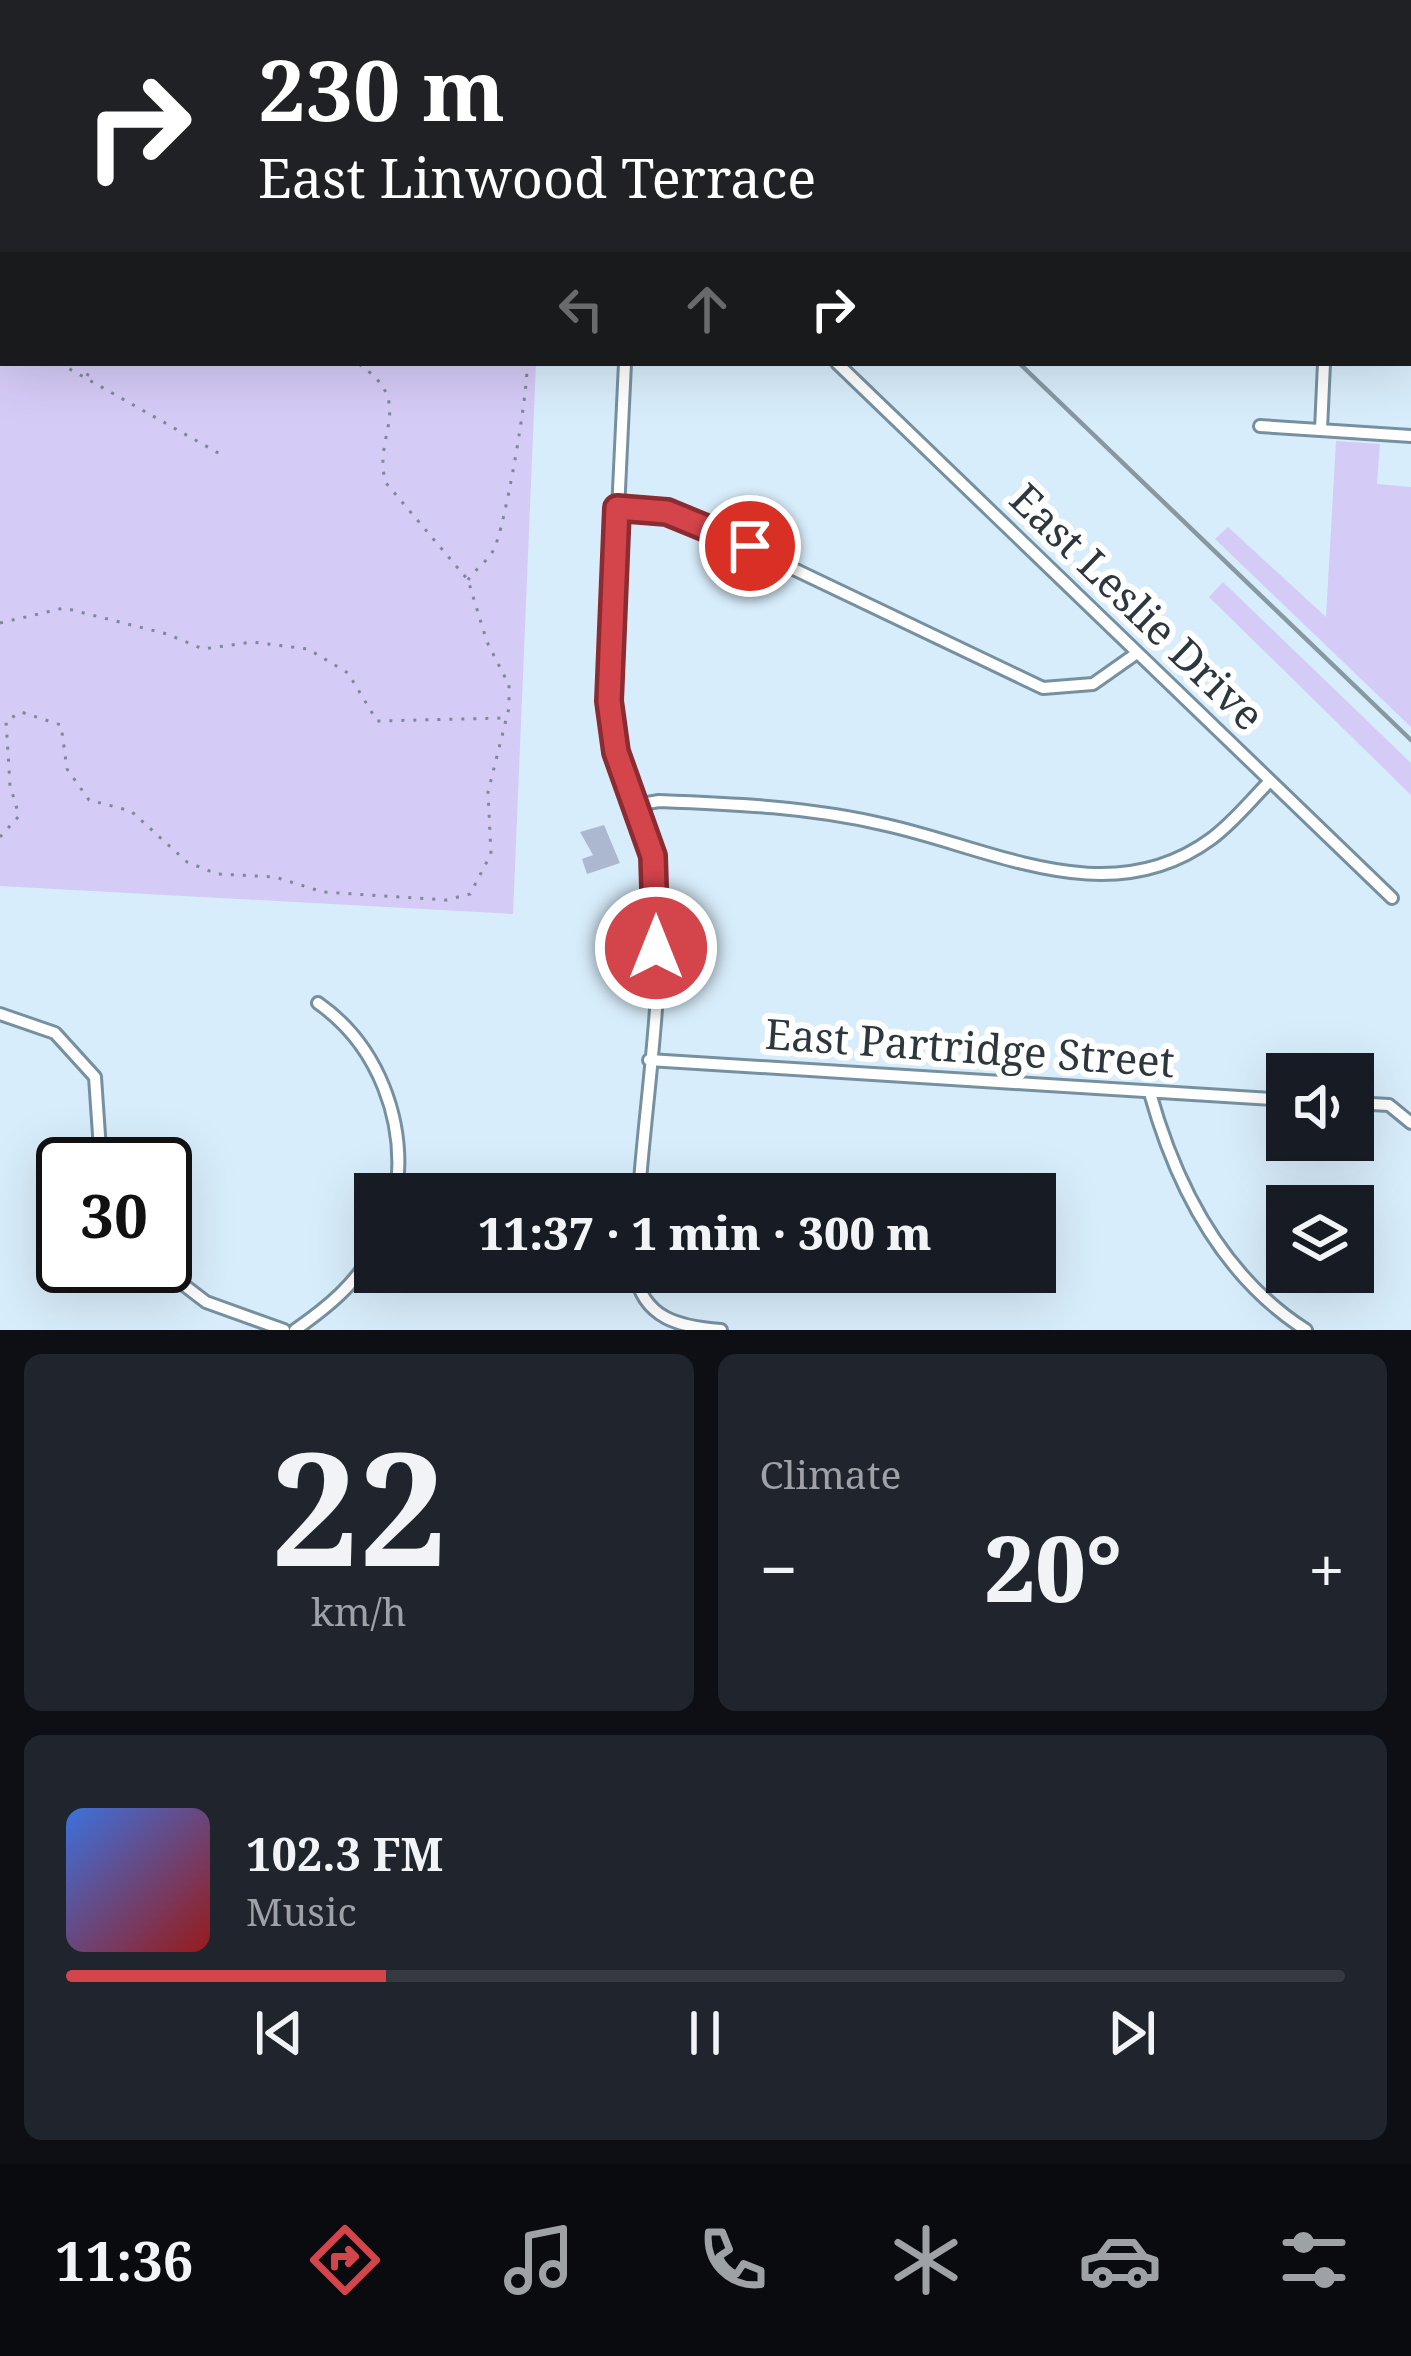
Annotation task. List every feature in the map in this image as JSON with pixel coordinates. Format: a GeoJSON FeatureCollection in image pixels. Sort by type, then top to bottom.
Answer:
{"type":"FeatureCollection","features":[{"type":"Feature","properties":{"kind":"street"},"geometry":{"type":"LineString","coordinates":[[625,366],[609,701],[616,752],[653,856],[659,910],[641,1173]]}},
{"type":"Feature","properties":{"kind":"street","name":"East Leslie Drive"},"geometry":{"type":"LineString","coordinates":[[840,366],[1392,898]]}},
{"type":"Feature","properties":{"kind":"street"},"geometry":{"type":"LineString","coordinates":[[1322,430],[1324,366]]}},
{"type":"Feature","properties":{"kind":"street"},"geometry":{"type":"LineString","coordinates":[[1260,426],[1411,436]]}},
{"type":"Feature","properties":{"kind":"street"},"geometry":{"type":"LineString","coordinates":[[617,508],[692,520],[1043,688],[1093,684],[1137,653]]}},
{"type":"Feature","properties":{"kind":"street"},"geometry":{"type":"LineString","coordinates":[[635,805],[658,800],[811,810],[918,832],[1046,870],[1106,876],[1149,869],[1193,851],[1270,781]]}},
{"type":"Feature","properties":{"kind":"street"},"geometry":{"type":"LineString","coordinates":[[318,1003],[350,1026],[376,1069],[401,1148],[398,1173]]}},
{"type":"Feature","properties":{"kind":"street"},"geometry":{"type":"LineString","coordinates":[[0,1014],[29,1019],[55,1033],[95,1077],[99,1137]]}},
{"type":"Feature","properties":{"kind":"street","name":"East Partridge Street"},"geometry":{"type":"LineString","coordinates":[[649,1060],[1266,1099]]}},
{"type":"Feature","properties":{"kind":"street"},"geometry":{"type":"LineString","coordinates":[[1150,1093],[1167,1152],[1221,1250],[1254,1293],[1292,1326],[1306,1330]]}},
{"type":"Feature","properties":{"kind":"street"},"geometry":{"type":"LineString","coordinates":[[1374,1104],[1411,1105]]}},
{"type":"Feature","properties":{"kind":"street"},"geometry":{"type":"LineString","coordinates":[[1389,1105],[1411,1123]]}},
{"type":"Feature","properties":{"kind":"street"},"geometry":{"type":"LineString","coordinates":[[295,1330],[328,1307],[354,1280]]}},
{"type":"Feature","properties":{"kind":"street"},"geometry":{"type":"LineString","coordinates":[[192,1291],[206,1302],[284,1330]]}},
{"type":"Feature","properties":{"kind":"street"},"geometry":{"type":"LineString","coordinates":[[642,1293],[660,1316],[676,1324],[721,1330]]}},
{"type":"Feature","properties":{"kind":"path"},"geometry":{"type":"LineString","coordinates":[[65,366],[220,454]]}},
{"type":"Feature","properties":{"kind":"path"},"geometry":{"type":"LineString","coordinates":[[87,376],[92,366]]}},
{"type":"Feature","properties":{"kind":"path"},"geometry":{"type":"LineString","coordinates":[[0,837],[19,816],[10,785],[7,718],[33,714],[62,727],[68,769],[89,800],[135,814],[195,867],[227,876],[275,877],[323,892],[453,901],[470,894],[489,863],[488,792],[506,718],[507,679],[468,580],[386,483],[388,399],[380,380],[361,366]]}},
{"type":"Feature","properties":{"kind":"path"},"geometry":{"type":"LineString","coordinates":[[468,580],[495,547],[516,431],[528,397],[527,366]]}},
{"type":"Feature","properties":{"kind":"path"},"geometry":{"type":"LineString","coordinates":[[0,623],[64,608],[166,634],[203,649],[244,642],[308,649],[348,673],[377,721],[506,718]]}},
{"type":"Feature","properties":{"kind":"shaded area"},"geometry":{"type":"Polygon","coordinates":[[[0,366],[536,366],[513,914],[0,886],[0,366]]]}},
{"type":"Feature","properties":{"kind":"shaded area"},"geometry":{"type":"Polygon","coordinates":[[[1336,441],[1380,444],[1377,484],[1411,487],[1411,727],[1215,539],[1228,527],[1326,617],[1336,441]]]}},
{"type":"Feature","properties":{"kind":"shaded area"},"geometry":{"type":"Polygon","coordinates":[[[1223,582],[1411,763],[1411,795],[1209,597],[1223,582]]]}},
{"type":"Feature","properties":{"kind":"building"},"geometry":{"type":"Polygon","coordinates":[[[604,825],[620,863],[587,874],[582,859],[593,855],[580,832],[604,825]]]}},
{"type":"Feature","properties":{"kind":"railway"},"geometry":{"type":"LineString","coordinates":[[1022,366],[1411,740]]}},
{"type":"Feature","properties":{"kind":"route"},"geometry":{"type":"LineString","coordinates":[[656,948],[659,910],[653,856],[616,752],[609,701],[617,508],[667,512],[750,546]]}}]}
